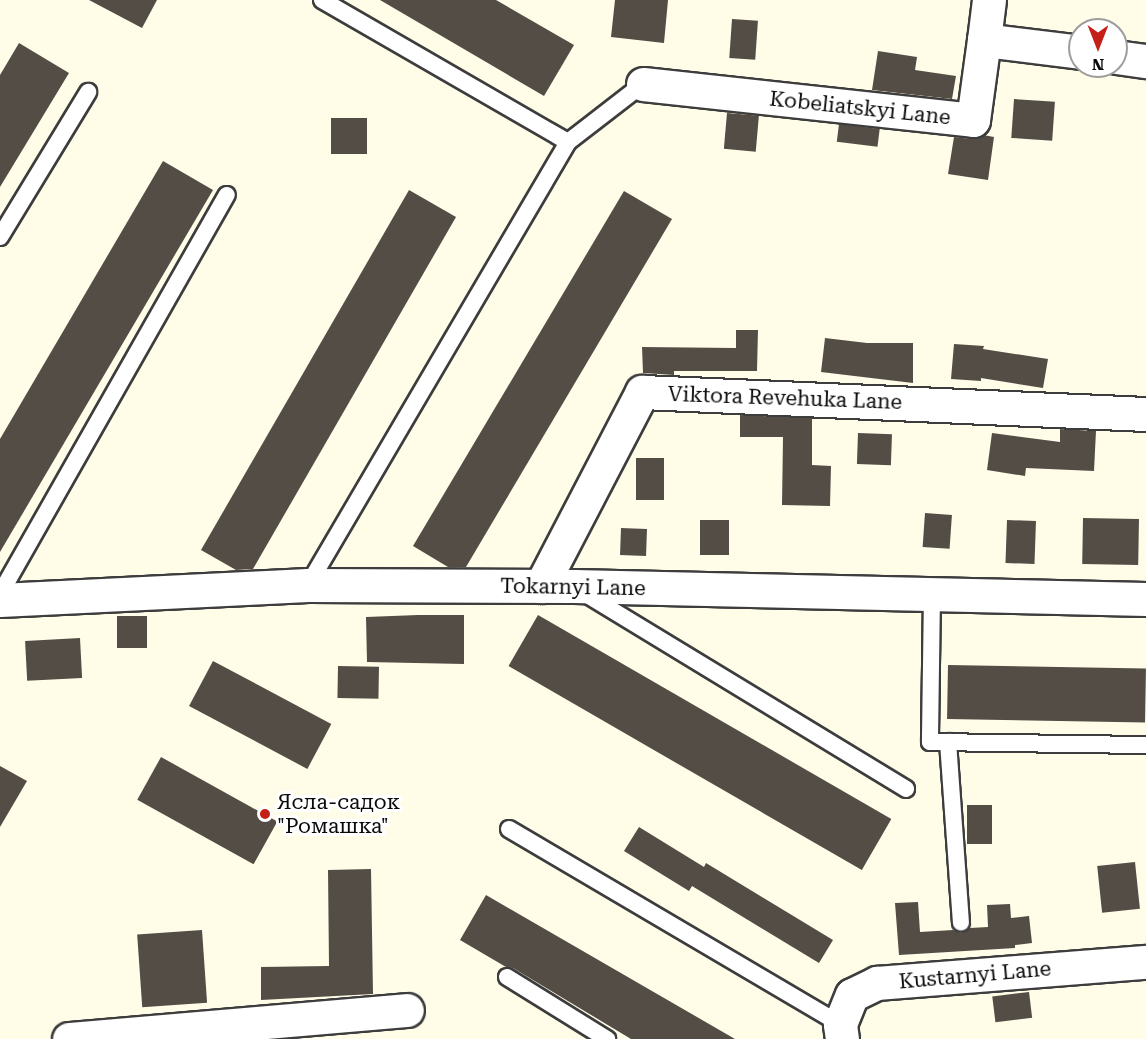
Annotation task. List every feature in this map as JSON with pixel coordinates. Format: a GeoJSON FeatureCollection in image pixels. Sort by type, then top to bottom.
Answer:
{"type":"FeatureCollection","features":[{"type":"Feature","properties":{"kind":"street"},"geometry":{"type":"LineString","coordinates":[[990,0],[984,40],[1068,50]]}},
{"type":"Feature","properties":{"kind":"street","name":"Kobeliatskyi Lane"},"geometry":{"type":"LineString","coordinates":[[643,84],[973,120],[984,40]]}},
{"type":"Feature","properties":{"kind":"street"},"geometry":{"type":"LineString","coordinates":[[1128,59],[1146,61]]}},
{"type":"Feature","properties":{"kind":"street","name":"Viktora Revehuka Lane"},"geometry":{"type":"LineString","coordinates":[[541,586],[642,392],[1146,414]]}},
{"type":"Feature","properties":{"kind":"street","name":"Tokarnyi Lane"},"geometry":{"type":"LineString","coordinates":[[0,600],[308,585],[574,586],[1146,599]]}},
{"type":"Feature","properties":{"kind":"street","name":"Kustarnyi Lane"},"geometry":{"type":"LineString","coordinates":[[841,1032],[852,996],[877,983],[1146,962]]}},
{"type":"Feature","properties":{"kind":"street"},"geometry":{"type":"LineString","coordinates":[[69,1039],[165,1036],[407,1010]]}},
{"type":"Feature","properties":{"kind":"lane"},"geometry":{"type":"LineString","coordinates":[[322,0],[568,142]]}},
{"type":"Feature","properties":{"kind":"lane"},"geometry":{"type":"LineString","coordinates":[[308,585],[568,142],[643,84]]}},
{"type":"Feature","properties":{"kind":"lane"},"geometry":{"type":"LineString","coordinates":[[0,237],[88,92]]}},
{"type":"Feature","properties":{"kind":"lane"},"geometry":{"type":"LineString","coordinates":[[0,594],[227,195]]}},
{"type":"Feature","properties":{"kind":"lane"},"geometry":{"type":"LineString","coordinates":[[574,586],[906,789]]}},
{"type":"Feature","properties":{"kind":"lane"},"geometry":{"type":"LineString","coordinates":[[932,594],[930,742],[1146,745]]}},
{"type":"Feature","properties":{"kind":"lane"},"geometry":{"type":"LineString","coordinates":[[948,742],[961,923]]}},
{"type":"Feature","properties":{"kind":"lane"},"geometry":{"type":"LineString","coordinates":[[509,829],[841,1032]]}},
{"type":"Feature","properties":{"kind":"lane"},"geometry":{"type":"LineString","coordinates":[[507,977],[607,1039]]}},
{"type":"Feature","properties":{"kind":"building"},"geometry":{"type":"Polygon","coordinates":[[[89,0],[157,0],[142,28],[89,0]]]}},
{"type":"Feature","properties":{"kind":"building"},"geometry":{"type":"Polygon","coordinates":[[[380,0],[496,0],[574,45],[544,96],[380,0]]]}},
{"type":"Feature","properties":{"kind":"building"},"geometry":{"type":"Polygon","coordinates":[[[615,0],[668,0],[664,43],[611,37],[615,0]]]}},
{"type":"Feature","properties":{"kind":"building"},"geometry":{"type":"Polygon","coordinates":[[[732,19],[758,21],[755,60],[729,58],[732,19]]]}},
{"type":"Feature","properties":{"kind":"building"},"geometry":{"type":"Polygon","coordinates":[[[19,43],[69,73],[0,187],[0,75],[19,43]]]}},
{"type":"Feature","properties":{"kind":"building"},"geometry":{"type":"Polygon","coordinates":[[[878,51],[917,57],[915,70],[956,76],[952,99],[872,90],[878,51]]]}},
{"type":"Feature","properties":{"kind":"building"},"geometry":{"type":"Polygon","coordinates":[[[1014,99],[1055,102],[1052,141],[1011,138],[1014,99]]]}},
{"type":"Feature","properties":{"kind":"building"},"geometry":{"type":"Polygon","coordinates":[[[727,113],[759,116],[756,152],[724,149],[727,113]]]}},
{"type":"Feature","properties":{"kind":"building"},"geometry":{"type":"Polygon","coordinates":[[[331,118],[367,118],[367,154],[331,154],[331,118]]]}},
{"type":"Feature","properties":{"kind":"building"},"geometry":{"type":"Polygon","coordinates":[[[839,124],[880,129],[878,147],[837,142],[839,124]]]}},
{"type":"Feature","properties":{"kind":"building"},"geometry":{"type":"Polygon","coordinates":[[[983,135],[994,137],[988,180],[948,174],[954,137],[972,139],[983,135]]]}},
{"type":"Feature","properties":{"kind":"building"},"geometry":{"type":"Polygon","coordinates":[[[163,161],[213,190],[0,552],[0,439],[163,161]]]}},
{"type":"Feature","properties":{"kind":"building"},"geometry":{"type":"Polygon","coordinates":[[[409,190],[456,217],[253,569],[236,570],[201,550],[409,190]]]}},
{"type":"Feature","properties":{"kind":"building"},"geometry":{"type":"Polygon","coordinates":[[[624,191],[672,219],[466,567],[448,567],[413,546],[624,191]]]}},
{"type":"Feature","properties":{"kind":"building"},"geometry":{"type":"Polygon","coordinates":[[[736,330],[758,330],[757,371],[674,371],[674,375],[643,373],[642,347],[736,348],[736,330]]]}},
{"type":"Feature","properties":{"kind":"building"},"geometry":{"type":"Polygon","coordinates":[[[825,338],[867,343],[913,343],[913,383],[821,372],[825,338]]]}},
{"type":"Feature","properties":{"kind":"building"},"geometry":{"type":"Polygon","coordinates":[[[954,344],[984,346],[983,349],[1048,359],[1043,388],[981,378],[981,381],[951,379],[954,344]]]}},
{"type":"Feature","properties":{"kind":"building"},"geometry":{"type":"Polygon","coordinates":[[[740,415],[812,418],[812,465],[831,466],[830,506],[782,505],[783,437],[740,437],[740,415]]]}},
{"type":"Feature","properties":{"kind":"building"},"geometry":{"type":"Polygon","coordinates":[[[1060,429],[1096,431],[1094,471],[1026,468],[1025,476],[987,470],[992,433],[1060,442],[1060,429]]]}},
{"type":"Feature","properties":{"kind":"building"},"geometry":{"type":"Polygon","coordinates":[[[858,433],[892,434],[891,465],[857,464],[858,433]]]}},
{"type":"Feature","properties":{"kind":"building"},"geometry":{"type":"Polygon","coordinates":[[[636,458],[664,458],[664,500],[636,500],[636,458]]]}},
{"type":"Feature","properties":{"kind":"building"},"geometry":{"type":"Polygon","coordinates":[[[925,513],[952,515],[950,549],[923,547],[925,513]]]}},
{"type":"Feature","properties":{"kind":"building"},"geometry":{"type":"Polygon","coordinates":[[[1083,518],[1139,519],[1138,565],[1082,564],[1083,518]]]}},
{"type":"Feature","properties":{"kind":"building"},"geometry":{"type":"Polygon","coordinates":[[[700,520],[729,520],[729,555],[700,555],[700,520]]]}},
{"type":"Feature","properties":{"kind":"building"},"geometry":{"type":"Polygon","coordinates":[[[1007,520],[1036,521],[1034,564],[1005,563],[1007,520]]]}},
{"type":"Feature","properties":{"kind":"building"},"geometry":{"type":"Polygon","coordinates":[[[621,528],[647,529],[646,556],[620,555],[621,528]]]}},
{"type":"Feature","properties":{"kind":"building"},"geometry":{"type":"Polygon","coordinates":[[[464,615],[464,664],[367,662],[366,617],[464,615]]]}},
{"type":"Feature","properties":{"kind":"building"},"geometry":{"type":"Polygon","coordinates":[[[538,615],[891,819],[862,870],[508,666],[538,615]]]}},
{"type":"Feature","properties":{"kind":"building"},"geometry":{"type":"Polygon","coordinates":[[[117,616],[147,616],[147,648],[117,648],[117,616]]]}},
{"type":"Feature","properties":{"kind":"building"},"geometry":{"type":"Polygon","coordinates":[[[80,638],[82,678],[27,681],[25,641],[80,638]]]}},
{"type":"Feature","properties":{"kind":"building"},"geometry":{"type":"Polygon","coordinates":[[[213,661],[331,724],[307,769],[189,706],[213,661]]]}},
{"type":"Feature","properties":{"kind":"building"},"geometry":{"type":"Polygon","coordinates":[[[948,665],[1146,668],[1145,722],[947,719],[948,665]]]}},
{"type":"Feature","properties":{"kind":"building"},"geometry":{"type":"Polygon","coordinates":[[[338,666],[379,667],[378,699],[337,698],[338,666]]]}},
{"type":"Feature","properties":{"kind":"building"},"geometry":{"type":"Polygon","coordinates":[[[161,757],[277,821],[254,864],[137,800],[161,757]]]}},
{"type":"Feature","properties":{"kind":"building"},"geometry":{"type":"Polygon","coordinates":[[[0,766],[27,781],[0,827],[0,766]]]}},
{"type":"Feature","properties":{"kind":"building"},"geometry":{"type":"Polygon","coordinates":[[[967,805],[992,805],[992,844],[967,844],[967,805]]]}},
{"type":"Feature","properties":{"kind":"building"},"geometry":{"type":"Polygon","coordinates":[[[639,827],[704,867],[706,863],[833,940],[819,963],[692,886],[689,891],[624,851],[639,827]]]}},
{"type":"Feature","properties":{"kind":"building"},"geometry":{"type":"Polygon","coordinates":[[[1135,862],[1140,909],[1102,913],[1097,866],[1135,862]]]}},
{"type":"Feature","properties":{"kind":"building"},"geometry":{"type":"Polygon","coordinates":[[[371,869],[373,994],[261,1000],[261,967],[329,966],[328,870],[371,869]]]}},
{"type":"Feature","properties":{"kind":"building"},"geometry":{"type":"Polygon","coordinates":[[[486,895],[735,1039],[631,1039],[513,968],[506,967],[460,940],[486,895]]]}},
{"type":"Feature","properties":{"kind":"building"},"geometry":{"type":"Polygon","coordinates":[[[918,902],[920,932],[953,930],[961,933],[970,928],[988,927],[987,905],[1010,904],[1011,918],[1029,916],[1032,943],[1015,945],[1015,948],[899,955],[895,903],[918,902]]]}},
{"type":"Feature","properties":{"kind":"building"},"geometry":{"type":"Polygon","coordinates":[[[202,930],[207,1003],[142,1007],[137,935],[202,930]]]}},
{"type":"Feature","properties":{"kind":"building"},"geometry":{"type":"Polygon","coordinates":[[[1029,992],[1032,1018],[995,1022],[992,997],[1029,992]]]}},
{"type":"Feature","properties":{"kind":"place","name":"Ясла-садок \"Ромашка\""},"geometry":{"type":"Point","coordinates":[265,814]}}]}
